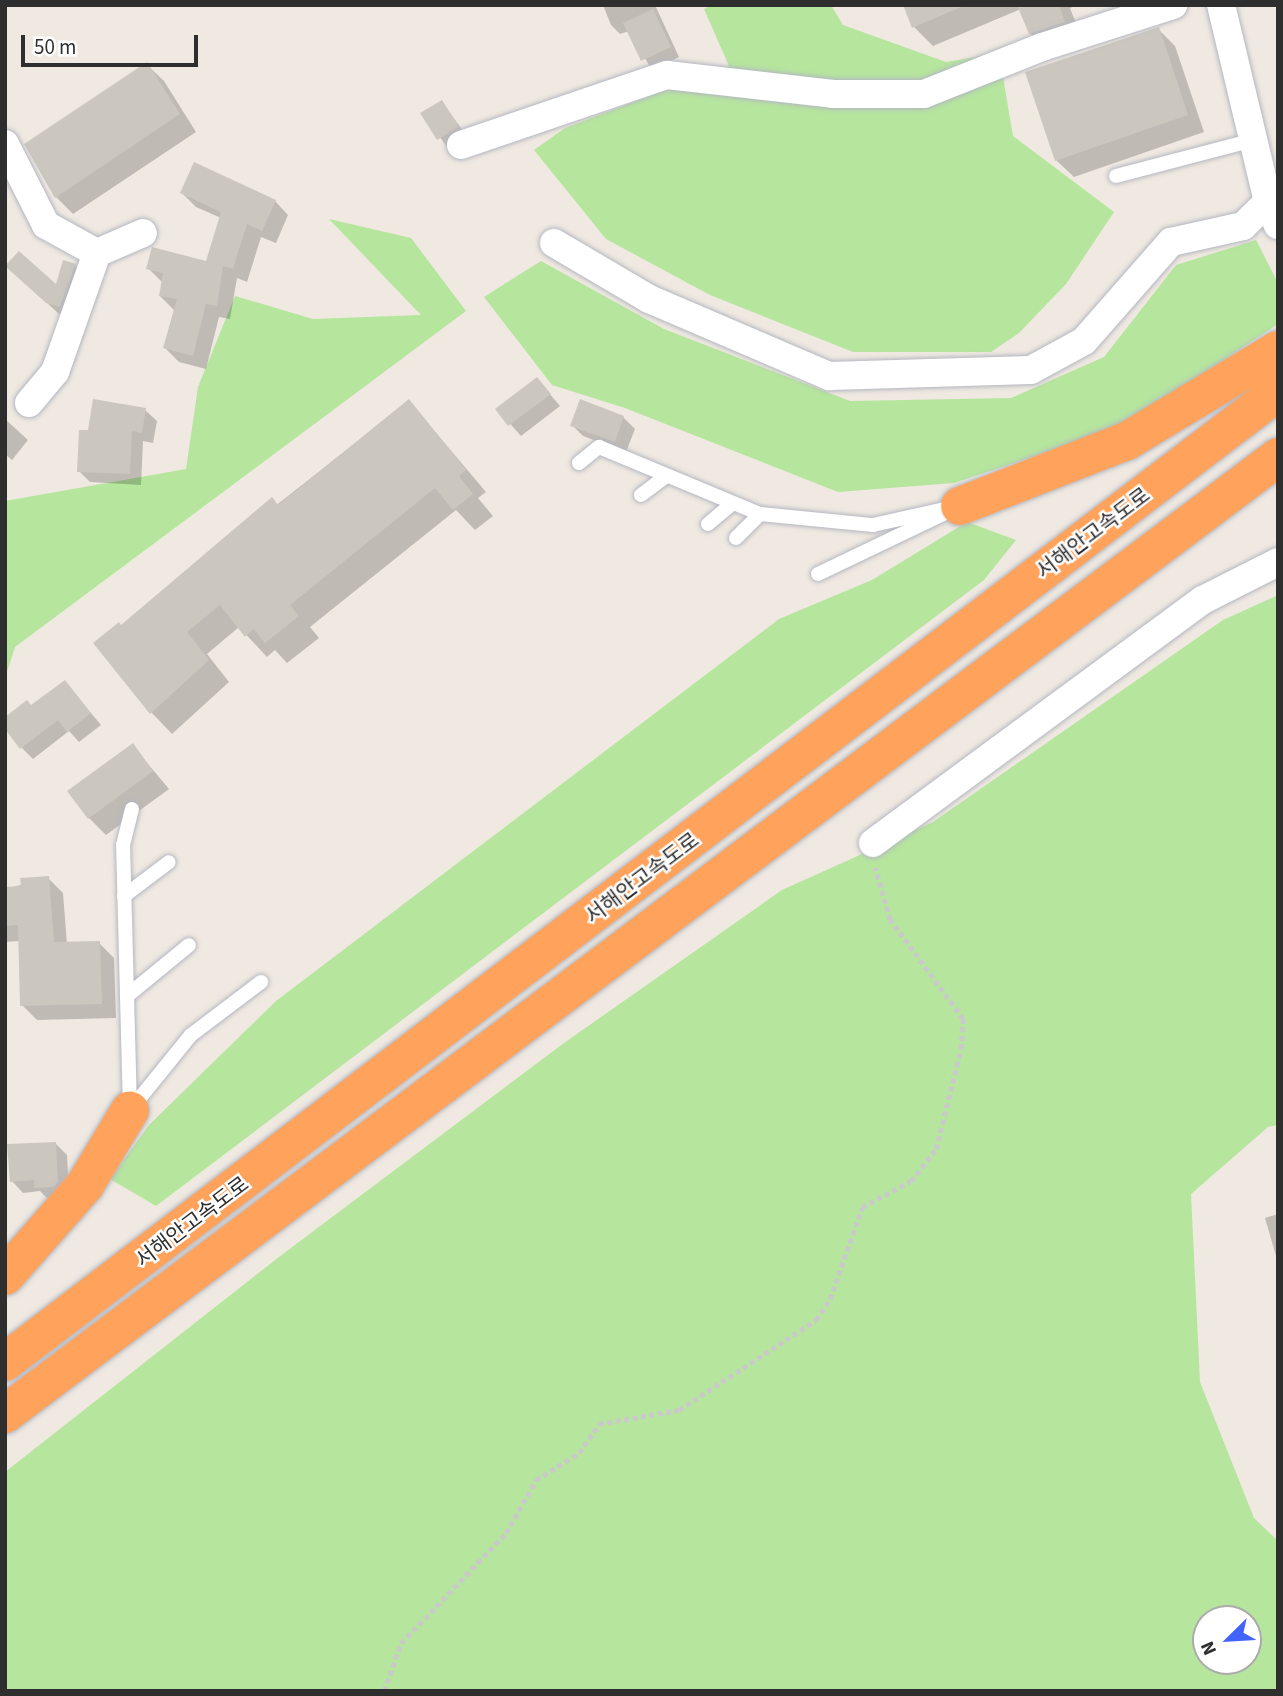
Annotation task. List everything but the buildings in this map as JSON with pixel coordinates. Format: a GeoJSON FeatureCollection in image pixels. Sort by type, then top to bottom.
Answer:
{"type":"FeatureCollection","features":[{"type":"Feature","properties":{"kind":"highway"},"geometry":{"type":"LineString","coordinates":[[960,506],[1128,442],[1278,350]]}},
{"type":"Feature","properties":{"kind":"highway","name":"서해안고속도로"},"geometry":{"type":"LineString","coordinates":[[5,1362],[1278,392]]}},
{"type":"Feature","properties":{"kind":"highway","name":"서해안고속도로"},"geometry":{"type":"LineString","coordinates":[[5,1414],[1278,457]]}},
{"type":"Feature","properties":{"kind":"highway"},"geometry":{"type":"LineString","coordinates":[[5,1276],[85,1185],[130,1110]]}},
{"type":"Feature","properties":{"kind":"street"},"geometry":{"type":"LineString","coordinates":[[461,145],[667,75],[833,94],[924,94],[1042,47],[1173,5]]}},
{"type":"Feature","properties":{"kind":"street"},"geometry":{"type":"LineString","coordinates":[[554,243],[649,299],[829,376],[1031,370],[1084,341],[1171,242],[1242,226],[1273,213],[1220,5]]}},
{"type":"Feature","properties":{"kind":"street"},"geometry":{"type":"LineString","coordinates":[[5,144],[46,225],[97,253]]}},
{"type":"Feature","properties":{"kind":"street"},"geometry":{"type":"LineString","coordinates":[[29,403],[55,372],[97,253],[143,233]]}},
{"type":"Feature","properties":{"kind":"street"},"geometry":{"type":"LineString","coordinates":[[873,843],[1203,600],[1278,562]]}},
{"type":"Feature","properties":{"kind":"lane"},"geometry":{"type":"LineString","coordinates":[[1116,176],[1253,140]]}},
{"type":"Feature","properties":{"kind":"lane"},"geometry":{"type":"LineString","coordinates":[[579,463],[599,447],[732,505],[760,514],[873,525],[960,506]]}},
{"type":"Feature","properties":{"kind":"lane"},"geometry":{"type":"LineString","coordinates":[[641,495],[666,476]]}},
{"type":"Feature","properties":{"kind":"lane"},"geometry":{"type":"LineString","coordinates":[[708,524],[732,505]]}},
{"type":"Feature","properties":{"kind":"lane"},"geometry":{"type":"LineString","coordinates":[[818,573],[960,506]]}},
{"type":"Feature","properties":{"kind":"lane"},"geometry":{"type":"LineString","coordinates":[[736,538],[760,514]]}},
{"type":"Feature","properties":{"kind":"lane"},"geometry":{"type":"LineString","coordinates":[[130,1110],[123,845],[132,809]]}},
{"type":"Feature","properties":{"kind":"lane"},"geometry":{"type":"LineString","coordinates":[[124,896],[169,862]]}},
{"type":"Feature","properties":{"kind":"lane"},"geometry":{"type":"LineString","coordinates":[[127,996],[189,945]]}},
{"type":"Feature","properties":{"kind":"lane"},"geometry":{"type":"LineString","coordinates":[[130,1110],[191,1035],[261,982]]}},
{"type":"Feature","properties":{"kind":"path"},"geometry":{"type":"LineString","coordinates":[[384,1691],[401,1643],[506,1533],[536,1480],[579,1453],[599,1424],[680,1410],[816,1320],[830,1299],[862,1207],[911,1181],[936,1149],[961,1049],[963,1019],[890,920],[871,855],[873,843]]}},
{"type":"Feature","properties":{"kind":"green space"},"geometry":{"type":"Polygon","coordinates":[[[711,5],[831,5],[843,25],[946,62],[999,53],[1013,136],[1114,212],[1066,284],[1019,333],[991,352],[853,352],[710,295],[606,239],[534,150],[565,128],[729,66],[704,9],[711,5]]]}},
{"type":"Feature","properties":{"kind":"green space"},"geometry":{"type":"Polygon","coordinates":[[[329,219],[411,238],[466,311],[15,647],[5,678],[5,501],[186,469],[198,387],[235,296],[313,319],[421,315],[329,219]]]}},
{"type":"Feature","properties":{"kind":"green space"},"geometry":{"type":"Polygon","coordinates":[[[1256,240],[1278,283],[1278,324],[1122,427],[954,483],[838,492],[625,408],[552,385],[484,297],[541,261],[664,329],[850,401],[1011,398],[1104,357],[1176,265],[1256,240]]]}},
{"type":"Feature","properties":{"kind":"green space"},"geometry":{"type":"Polygon","coordinates":[[[967,522],[1016,540],[984,580],[156,1206],[110,1179],[149,1125],[276,1001],[779,619],[872,580],[967,522]]]}},
{"type":"Feature","properties":{"kind":"green space"},"geometry":{"type":"Polygon","coordinates":[[[1278,595],[1278,1125],[1268,1127],[1191,1194],[1200,1382],[1254,1518],[1278,1541],[1278,1691],[5,1691],[5,1472],[279,1257],[564,1043],[782,890],[933,822],[1223,620],[1278,595]]]}}]}
